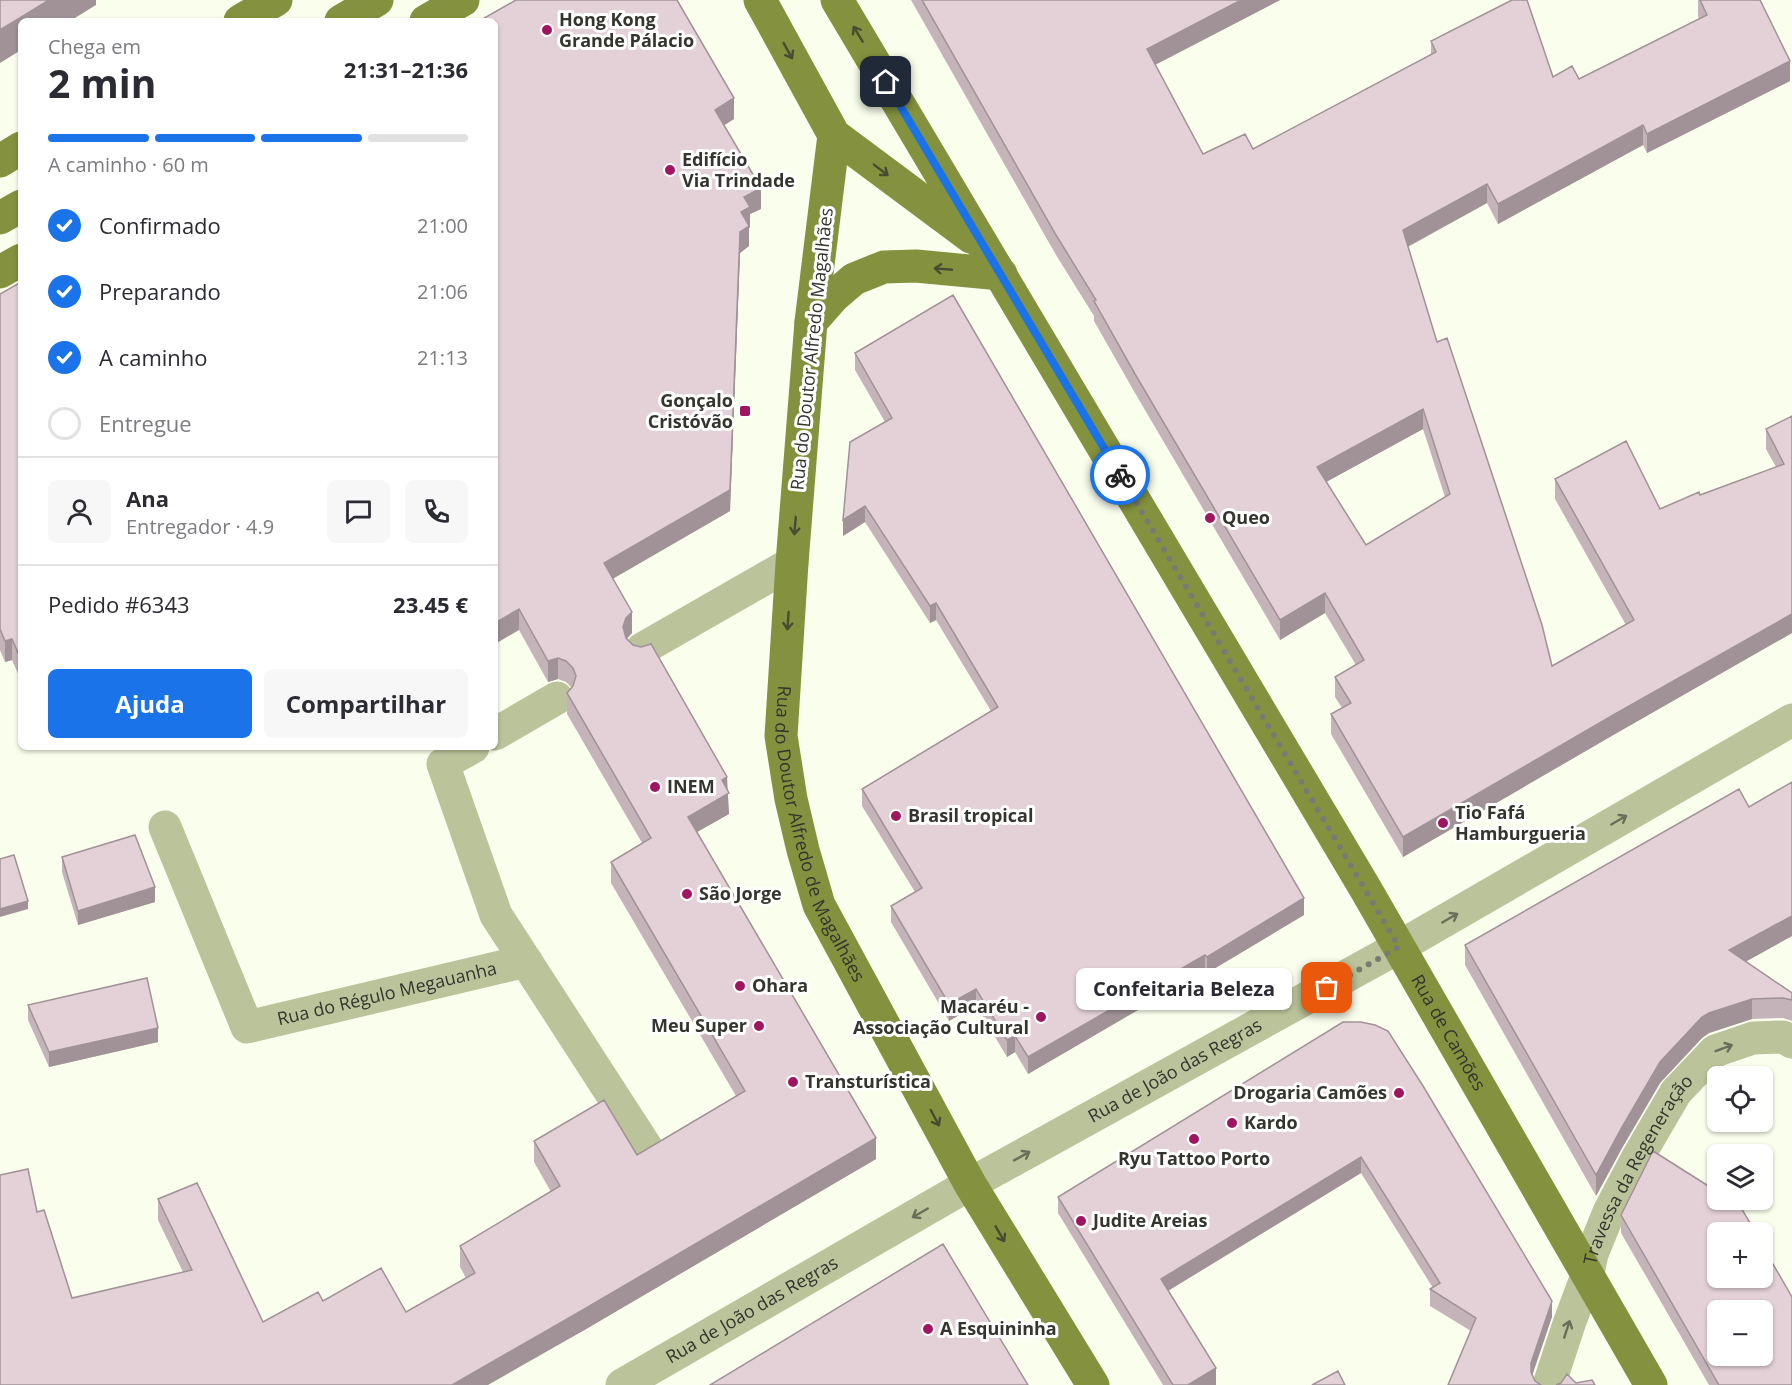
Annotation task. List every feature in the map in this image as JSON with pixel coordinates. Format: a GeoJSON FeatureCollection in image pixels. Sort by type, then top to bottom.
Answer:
{"type":"FeatureCollection","features":[{"type":"Feature","properties":{"kind":"main road"},"geometry":{"type":"LineString","coordinates":[[245,18],[276,0]]}},
{"type":"Feature","properties":{"kind":"main road"},"geometry":{"type":"LineString","coordinates":[[346,18],[377,0]]}},
{"type":"Feature","properties":{"kind":"main road"},"geometry":{"type":"LineString","coordinates":[[431,18],[463,0]]}},
{"type":"Feature","properties":{"kind":"main road"},"geometry":{"type":"LineString","coordinates":[[759,0],[834,135],[993,261]]}},
{"type":"Feature","properties":{"kind":"main road","name":"Rua de Camões"},"geometry":{"type":"LineString","coordinates":[[837,0],[1399,947],[1651,1385]]}},
{"type":"Feature","properties":{"kind":"main road","name":"Rua do Doutor Alfredo Magalhães"},"geometry":{"type":"LineString","coordinates":[[792,563],[811,322],[834,135]]}},
{"type":"Feature","properties":{"kind":"main road"},"geometry":{"type":"LineString","coordinates":[[0,161],[18,150]]}},
{"type":"Feature","properties":{"kind":"main road"},"geometry":{"type":"LineString","coordinates":[[0,218],[18,208]]}},
{"type":"Feature","properties":{"kind":"main road"},"geometry":{"type":"LineString","coordinates":[[811,322],[833,297],[854,279],[884,267],[993,261]]}},
{"type":"Feature","properties":{"kind":"main road"},"geometry":{"type":"LineString","coordinates":[[0,272],[18,262]]}},
{"type":"Feature","properties":{"kind":"main road","name":"Rua do Doutor Alfredo de Magalhães"},"geometry":{"type":"LineString","coordinates":[[792,563],[781,736],[791,799],[819,905],[970,1184],[1093,1385]]}},
{"type":"Feature","properties":{"kind":"street"},"geometry":{"type":"LineString","coordinates":[[642,649],[792,563]]}},
{"type":"Feature","properties":{"kind":"street"},"geometry":{"type":"LineString","coordinates":[[498,732],[558,698]]}},
{"type":"Feature","properties":{"kind":"street","name":"Rua de João das Regras"},"geometry":{"type":"LineString","coordinates":[[622,1385],[970,1184],[1399,947],[1792,720]]}},
{"type":"Feature","properties":{"kind":"street","name":"Rua do Régulo Megauanha"},"geometry":{"type":"LineString","coordinates":[[468,750],[443,764],[496,915],[645,1147]]}},
{"type":"Feature","properties":{"kind":"street","name":"Rua do Régulo Megauanha"},"geometry":{"type":"LineString","coordinates":[[165,827],[247,1027],[526,962]]}},
{"type":"Feature","properties":{"kind":"street","name":"Travessa da Regeneração"},"geometry":{"type":"LineString","coordinates":[[1550,1385],[1588,1274],[1592,1254],[1609,1212],[1676,1092],[1715,1051],[1752,1038],[1783,1037],[1792,1042]]}},
{"type":"Feature","properties":{"kind":"building"},"geometry":{"type":"Polygon","coordinates":[[[0,0],[49,0],[18,18],[0,30],[0,0]]]}},
{"type":"Feature","properties":{"kind":"building"},"geometry":{"type":"Polygon","coordinates":[[[516,0],[677,0],[734,98],[715,110],[761,188],[744,197],[750,207],[741,212],[749,226],[740,232],[730,490],[604,563],[632,612],[626,618],[623,627],[626,638],[633,645],[641,647],[651,644],[727,777],[722,780],[729,793],[688,817],[876,1138],[452,1385],[0,1385],[0,1175],[28,1169],[37,1212],[44,1210],[72,1298],[192,1270],[158,1199],[197,1183],[263,1322],[318,1292],[323,1301],[381,1268],[406,1312],[475,1273],[460,1246],[560,1186],[534,1141],[604,1100],[637,1155],[745,1091],[611,862],[651,838],[567,693],[573,686],[576,676],[573,668],[566,661],[558,658],[548,661],[519,609],[498,621],[498,18],[484,18],[516,0]]]}},
{"type":"Feature","properties":{"kind":"building"},"geometry":{"type":"Polygon","coordinates":[[[922,0],[1241,0],[1147,49],[1203,154],[1245,134],[1253,149],[1436,52],[1431,41],[1512,0],[1527,0],[1553,77],[1572,66],[1579,79],[1707,15],[1700,0],[1760,0],[1790,61],[1647,134],[1643,125],[1498,204],[1487,184],[1403,230],[1437,342],[1447,338],[1542,625],[1552,666],[1634,620],[1555,479],[1626,441],[1660,509],[1699,492],[1700,495],[1784,464],[1766,429],[1792,416],[1792,614],[1403,837],[1331,714],[1351,703],[1335,677],[1364,660],[1325,593],[1280,620],[1135,374],[1094,301],[1096,300],[1056,235],[922,0]],[[1423,409],[1317,467],[1366,545],[1450,494],[1423,409]]]}},
{"type":"Feature","properties":{"kind":"building"},"geometry":{"type":"Polygon","coordinates":[[[18,284],[18,653],[12,639],[5,641],[0,629],[0,294],[18,284]]]}},
{"type":"Feature","properties":{"kind":"building"},"geometry":{"type":"Polygon","coordinates":[[[953,295],[1304,898],[1207,957],[1205,955],[1028,1057],[1015,1036],[1007,1040],[976,989],[949,1004],[891,906],[922,888],[862,789],[998,707],[936,603],[930,606],[865,506],[843,520],[850,442],[892,418],[855,353],[953,295]]]}},
{"type":"Feature","properties":{"kind":"building"},"geometry":{"type":"Polygon","coordinates":[[[1792,782],[1792,916],[1729,950],[1792,993],[1792,1000],[1752,999],[1702,1017],[1660,1062],[1596,1175],[1465,945],[1739,789],[1749,807],[1792,782]]]}},
{"type":"Feature","properties":{"kind":"building"},"geometry":{"type":"Polygon","coordinates":[[[135,835],[155,887],[78,911],[62,857],[135,835]]]}},
{"type":"Feature","properties":{"kind":"building"},"geometry":{"type":"Polygon","coordinates":[[[14,855],[28,901],[0,909],[0,859],[14,855]]]}},
{"type":"Feature","properties":{"kind":"building"},"geometry":{"type":"Polygon","coordinates":[[[147,978],[158,1028],[49,1052],[28,1005],[147,978]]]}},
{"type":"Feature","properties":{"kind":"building"},"geometry":{"type":"Polygon","coordinates":[[[1343,1022],[1361,1022],[1388,1031],[1552,1301],[1531,1363],[1531,1372],[1535,1381],[1541,1385],[1448,1385],[1476,1318],[1430,1289],[1440,1283],[1361,1157],[1161,1279],[1216,1368],[1188,1385],[1173,1385],[1058,1197],[1343,1022]]]}},
{"type":"Feature","properties":{"kind":"building"},"geometry":{"type":"Polygon","coordinates":[[[1653,1151],[1707,1185],[1707,1210],[1742,1210],[1749,1222],[1707,1222],[1707,1288],[1773,1288],[1773,1264],[1792,1297],[1792,1385],[1719,1385],[1708,1366],[1773,1366],[1773,1300],[1707,1300],[1707,1364],[1621,1215],[1653,1151]]]}},
{"type":"Feature","properties":{"kind":"building"},"geometry":{"type":"Polygon","coordinates":[[[943,1244],[1028,1385],[710,1385],[943,1244]]]}},
{"type":"Feature","properties":{"kind":"building"},"geometry":{"type":"Polygon","coordinates":[[[1338,1371],[1345,1385],[1312,1385],[1338,1371]]]}},
{"type":"Feature","properties":{"kind":"building"},"geometry":{"type":"Polygon","coordinates":[[[1567,1374],[1576,1383],[1592,1380],[1595,1385],[1556,1385],[1561,1383],[1567,1374]]]}},
{"type":"Feature","properties":{"kind":"way so far"},"geometry":{"type":"LineString","coordinates":[[1120,475],[1399,947],[1327,988]]}},
{"type":"Feature","properties":{"kind":"place","name":"Hong Kong Grande Pálacio"},"geometry":{"type":"Point","coordinates":[547,30]}},
{"type":"Feature","properties":{"kind":"place","name":"Edifício Via Trindade"},"geometry":{"type":"Point","coordinates":[670,170]}},
{"type":"Feature","properties":{"kind":"place","name":"Gonçalo Cristóvão"},"geometry":{"type":"Point","coordinates":[745,411]}},
{"type":"Feature","properties":{"kind":"place","name":"Queo"},"geometry":{"type":"Point","coordinates":[1210,518]}},
{"type":"Feature","properties":{"kind":"place","name":"INEM"},"geometry":{"type":"Point","coordinates":[655,787]}},
{"type":"Feature","properties":{"kind":"place","name":"Brasil tropical"},"geometry":{"type":"Point","coordinates":[896,816]}},
{"type":"Feature","properties":{"kind":"place","name":"Tio Fafá Hamburgueria"},"geometry":{"type":"Point","coordinates":[1443,823]}},
{"type":"Feature","properties":{"kind":"place","name":"São Jorge"},"geometry":{"type":"Point","coordinates":[687,894]}},
{"type":"Feature","properties":{"kind":"place","name":"Ohara"},"geometry":{"type":"Point","coordinates":[740,986]}},
{"type":"Feature","properties":{"kind":"place","name":"Confeitaria Beleza"},"geometry":{"type":"Point","coordinates":[1327,988]}},
{"type":"Feature","properties":{"kind":"place","name":"Macaréu - Associação Cultural"},"geometry":{"type":"Point","coordinates":[1041,1017]}},
{"type":"Feature","properties":{"kind":"place","name":"Meu Super"},"geometry":{"type":"Point","coordinates":[759,1026]}},
{"type":"Feature","properties":{"kind":"place","name":"Transturística"},"geometry":{"type":"Point","coordinates":[793,1082]}},
{"type":"Feature","properties":{"kind":"place","name":"Drogaria Camões"},"geometry":{"type":"Point","coordinates":[1399,1093]}},
{"type":"Feature","properties":{"kind":"place","name":"Kardo"},"geometry":{"type":"Point","coordinates":[1232,1123]}},
{"type":"Feature","properties":{"kind":"place","name":"Ryu Tattoo Porto"},"geometry":{"type":"Point","coordinates":[1194,1139]}},
{"type":"Feature","properties":{"kind":"place","name":"Judite Areias"},"geometry":{"type":"Point","coordinates":[1081,1221]}},
{"type":"Feature","properties":{"kind":"place","name":"A Esquininha"},"geometry":{"type":"Point","coordinates":[928,1329]}},
{"type":"Feature","properties":{"kind":"route"},"geometry":{"type":"LineString","coordinates":[[886,82],[1120,475]]}}]}
